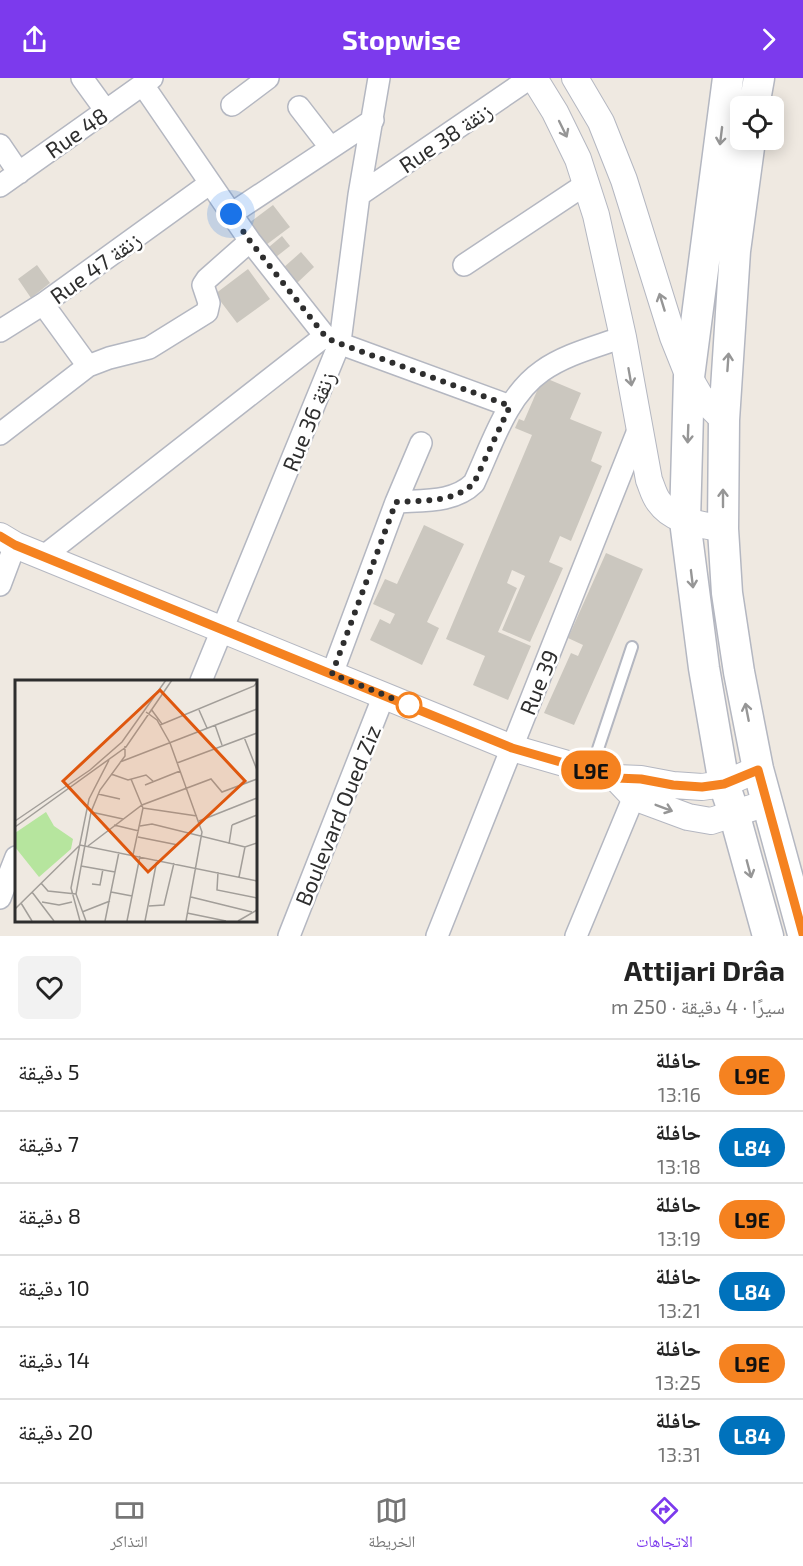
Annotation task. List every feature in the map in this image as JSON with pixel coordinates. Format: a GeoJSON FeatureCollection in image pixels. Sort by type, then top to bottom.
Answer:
{"type":"FeatureCollection","features":[{"type":"Feature","properties":{"kind":"main road"},"geometry":{"type":"LineString","coordinates":[[728,78],[689,377],[685,521],[704,668],[724,784],[768,936]]}},
{"type":"Feature","properties":{"kind":"main road"},"geometry":{"type":"LineString","coordinates":[[756,96],[759,78]]}},
{"type":"Feature","properties":{"kind":"main road"},"geometry":{"type":"LineString","coordinates":[[749,150],[735,251],[724,420],[723,529],[729,604],[739,672],[758,770],[803,934]]}},
{"type":"Feature","properties":{"kind":"street"},"geometry":{"type":"LineString","coordinates":[[82,78],[106,111]]}},
{"type":"Feature","properties":{"kind":"street"},"geometry":{"type":"LineString","coordinates":[[232,105],[268,78]]}},
{"type":"Feature","properties":{"kind":"street","name":"Rue 36 زنقة"},"geometry":{"type":"LineString","coordinates":[[201,680],[223,630],[332,339],[379,78]]}},
{"type":"Feature","properties":{"kind":"street"},"geometry":{"type":"LineString","coordinates":[[532,78],[555,112],[578,159],[596,215],[623,337],[649,480],[658,501],[669,512],[685,521],[723,529]]}},
{"type":"Feature","properties":{"kind":"street","name":"Rue 38 زنقة"},"geometry":{"type":"LineString","coordinates":[[359,195],[532,78]]}},
{"type":"Feature","properties":{"kind":"street"},"geometry":{"type":"LineString","coordinates":[[575,78],[602,122],[624,180],[673,337],[689,377],[700,396],[724,420]]}},
{"type":"Feature","properties":{"kind":"street"},"geometry":{"type":"LineString","coordinates":[[147,82],[209,184],[250,241],[332,339],[510,406]]}},
{"type":"Feature","properties":{"kind":"street","name":"Rue 48"},"geometry":{"type":"LineString","coordinates":[[0,186],[147,82]]}},
{"type":"Feature","properties":{"kind":"street"},"geometry":{"type":"LineString","coordinates":[[299,107],[330,147]]}},
{"type":"Feature","properties":{"kind":"street"},"geometry":{"type":"LineString","coordinates":[[231,214],[372,120]]}},
{"type":"Feature","properties":{"kind":"street"},"geometry":{"type":"LineString","coordinates":[[0,145],[19,173]]}},
{"type":"Feature","properties":{"kind":"street","name":"Rue 47 زنقة"},"geometry":{"type":"LineString","coordinates":[[88,366],[43,304],[209,184]]}},
{"type":"Feature","properties":{"kind":"street"},"geometry":{"type":"LineString","coordinates":[[464,265],[586,184]]}},
{"type":"Feature","properties":{"kind":"street"},"geometry":{"type":"LineString","coordinates":[[0,434],[88,366],[149,348],[207,312],[209,303],[203,285],[250,241]]}},
{"type":"Feature","properties":{"kind":"street"},"geometry":{"type":"LineString","coordinates":[[0,331],[43,304]]}},
{"type":"Feature","properties":{"kind":"street"},"geometry":{"type":"LineString","coordinates":[[396,502],[453,497],[465,492],[474,483],[510,406],[520,392],[542,371],[568,356],[623,337]]}},
{"type":"Feature","properties":{"kind":"street"},"geometry":{"type":"LineString","coordinates":[[44,556],[332,339]]}},
{"type":"Feature","properties":{"kind":"street","name":"Rue 39"},"geometry":{"type":"LineString","coordinates":[[436,936],[639,428]]}},
{"type":"Feature","properties":{"kind":"street"},"geometry":{"type":"LineString","coordinates":[[332,674],[396,502],[421,443]]}},
{"type":"Feature","properties":{"kind":"street"},"geometry":{"type":"LineString","coordinates":[[0,585],[7,540],[512,748],[591,770],[630,784],[688,817],[711,821],[767,803]]}},
{"type":"Feature","properties":{"kind":"street","name":"Boulevard Oued Ziz"},"geometry":{"type":"LineString","coordinates":[[289,936],[384,695]]}},
{"type":"Feature","properties":{"kind":"street"},"geometry":{"type":"LineString","coordinates":[[630,784],[702,787],[724,784],[758,770]]}},
{"type":"Feature","properties":{"kind":"street"},"geometry":{"type":"LineString","coordinates":[[576,936],[630,784]]}},
{"type":"Feature","properties":{"kind":"street"},"geometry":{"type":"LineString","coordinates":[[0,898],[15,859]]}},
{"type":"Feature","properties":{"kind":"lane"},"geometry":{"type":"LineString","coordinates":[[591,770],[632,647]]}},
{"type":"Feature","properties":{"kind":"building"},"geometry":{"type":"Polygon","coordinates":[[[273,205],[290,227],[266,245],[249,223],[273,205]]]}},
{"type":"Feature","properties":{"kind":"building"},"geometry":{"type":"Polygon","coordinates":[[[282,236],[290,246],[276,257],[269,247],[282,236]]]}},
{"type":"Feature","properties":{"kind":"building"},"geometry":{"type":"Polygon","coordinates":[[[301,252],[314,267],[297,283],[283,268],[301,252]]]}},
{"type":"Feature","properties":{"kind":"building"},"geometry":{"type":"Polygon","coordinates":[[[37,265],[50,283],[31,298],[18,279],[37,265]]]}},
{"type":"Feature","properties":{"kind":"building"},"geometry":{"type":"Polygon","coordinates":[[[248,269],[270,299],[237,323],[215,294],[248,269]]]}},
{"type":"Feature","properties":{"kind":"building"},"geometry":{"type":"Polygon","coordinates":[[[543,377],[581,393],[570,419],[602,432],[591,461],[602,466],[571,541],[560,536],[549,562],[563,568],[530,642],[502,630],[525,576],[512,570],[507,583],[517,588],[498,632],[531,646],[508,700],[473,685],[485,656],[446,639],[532,435],[515,428],[519,419],[524,421],[543,377]]]}},
{"type":"Feature","properties":{"kind":"building"},"geometry":{"type":"Polygon","coordinates":[[[424,525],[464,544],[427,622],[439,628],[422,665],[370,640],[380,619],[390,624],[395,614],[373,604],[385,579],[397,584],[424,525]]]}},
{"type":"Feature","properties":{"kind":"building"},"geometry":{"type":"Polygon","coordinates":[[[606,553],[643,569],[574,725],[544,713],[571,653],[578,656],[583,645],[568,638],[606,553]]]}},
{"type":"Feature","properties":{"kind":"bus line","name":"L9E"},"geometry":{"type":"LineString","coordinates":[[0,536],[15,545],[512,748],[616,778],[641,779],[673,785],[702,787],[724,784],[758,770],[803,934]]}},
{"type":"Feature","properties":{"kind":"route"},"geometry":{"type":"LineString","coordinates":[[231,214],[325,336],[333,341],[510,406],[474,483],[465,492],[453,497],[396,502],[332,674],[409,705]]}}]}
